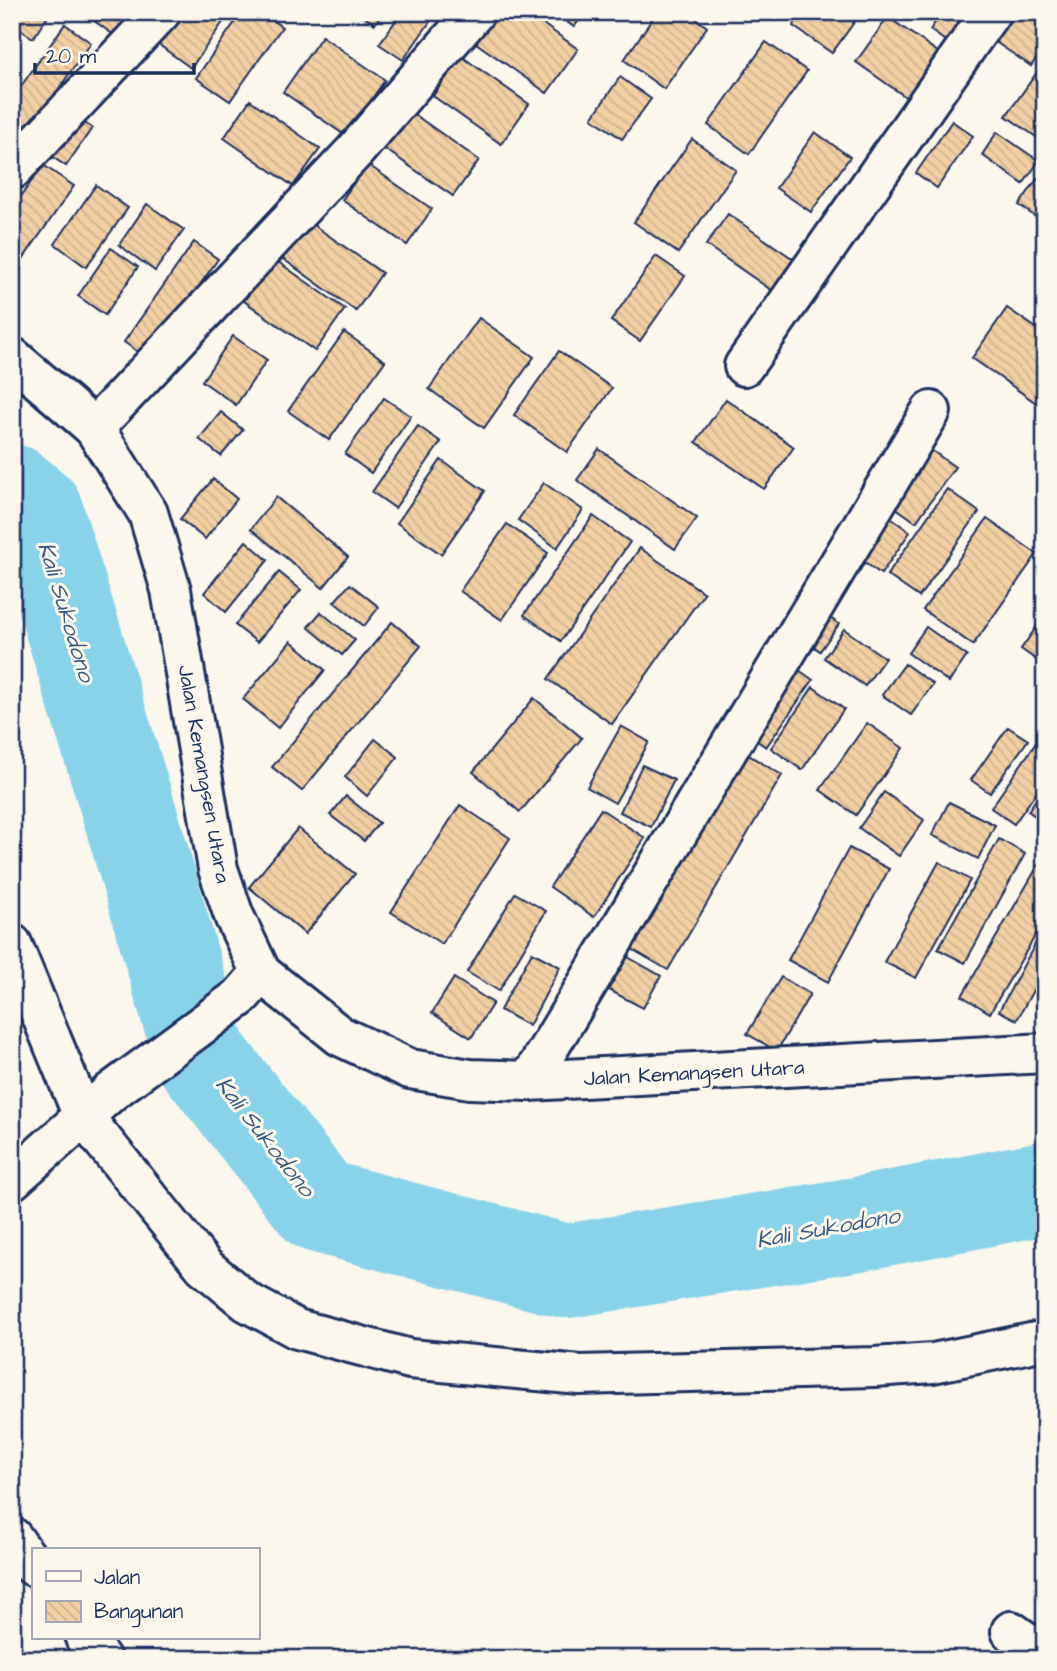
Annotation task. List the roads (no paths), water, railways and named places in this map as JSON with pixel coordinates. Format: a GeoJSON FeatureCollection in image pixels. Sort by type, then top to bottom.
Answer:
{"type":"FeatureCollection","features":[{"type":"Feature","properties":{"kind":"street"},"geometry":{"type":"LineString","coordinates":[[12,170],[161,12]]}},
{"type":"Feature","properties":{"kind":"street"},"geometry":{"type":"LineString","coordinates":[[94,428],[355,151],[475,12]]}},
{"type":"Feature","properties":{"kind":"street"},"geometry":{"type":"LineString","coordinates":[[744,366],[991,12]]}},
{"type":"Feature","properties":{"kind":"street","name":"Jalan Kemangsen Utara"},"geometry":{"type":"LineString","coordinates":[[12,357],[94,428],[148,513],[172,590],[218,869],[234,916],[250,985],[340,1036],[410,1069],[470,1079],[529,1081],[1045,1053]]}},
{"type":"Feature","properties":{"kind":"street"},"geometry":{"type":"LineString","coordinates":[[529,1081],[931,411]]}},
{"type":"Feature","properties":{"kind":"street"},"geometry":{"type":"LineString","coordinates":[[12,944],[97,1104],[204,1266],[247,1301],[297,1329],[410,1359],[580,1375],[933,1363],[1045,1340]]}},
{"type":"Feature","properties":{"kind":"street"},"geometry":{"type":"LineString","coordinates":[[12,1180],[97,1104],[250,985]]}},
{"type":"Feature","properties":{"kind":"street"},"geometry":{"type":"LineString","coordinates":[[12,1537],[32,1565]]}},
{"type":"Feature","properties":{"kind":"street"},"geometry":{"type":"LineString","coordinates":[[1011,1631],[1045,1655]]}},
{"type":"Feature","properties":{"kind":"street"},"geometry":{"type":"LineString","coordinates":[[87,1640],[101,1659]]}},
{"type":"Feature","properties":{"kind":"waterway","name":"Kali Sukodono"},"geometry":{"type":"LineString","coordinates":[[12,491],[36,511],[131,818],[200,1055],[319,1206],[566,1271],[858,1224],[1045,1188]]}}]}
